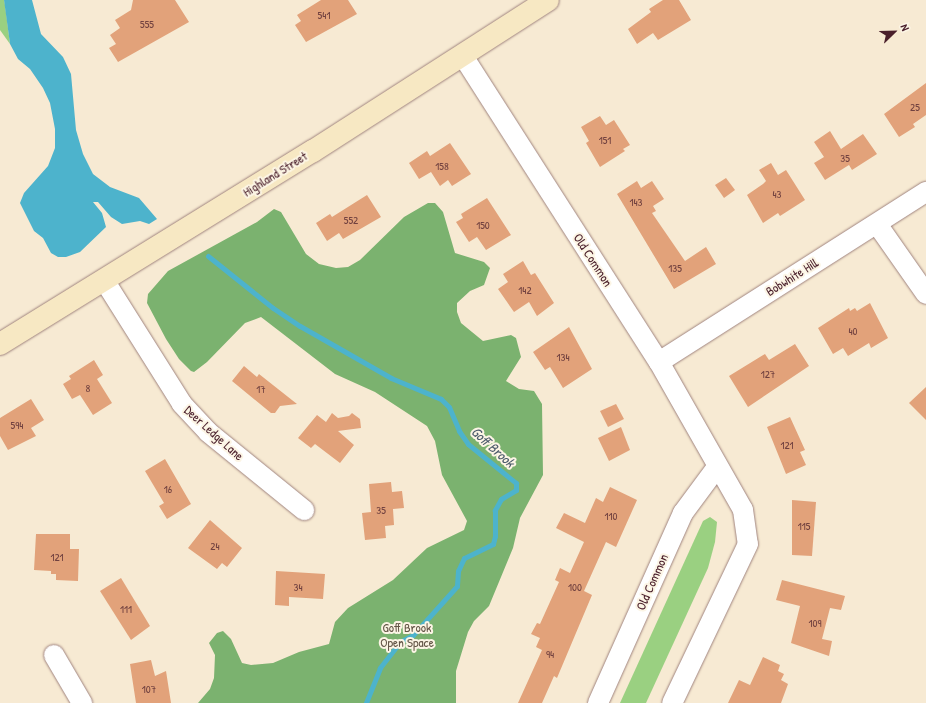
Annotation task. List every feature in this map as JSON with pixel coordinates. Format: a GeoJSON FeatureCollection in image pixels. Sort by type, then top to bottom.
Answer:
{"type":"FeatureCollection","features":[{"type":"Feature","properties":{"kind":"main road","name":"Highland Street"},"geometry":{"type":"LineString","coordinates":[[0,344],[462,56],[548,0]]}},
{"type":"Feature","properties":{"kind":"street","name":"Old Common"},"geometry":{"type":"LineString","coordinates":[[462,56],[659,362],[717,467],[733,488],[743,510],[748,544],[672,703]]}},
{"type":"Feature","properties":{"kind":"street","name":"Bobwhite Hill"},"geometry":{"type":"LineString","coordinates":[[659,362],[926,192]]}},
{"type":"Feature","properties":{"kind":"street"},"geometry":{"type":"LineString","coordinates":[[877,224],[926,294]]}},
{"type":"Feature","properties":{"kind":"street","name":"Deer Ledge Lane"},"geometry":{"type":"LineString","coordinates":[[104,280],[182,404],[208,432],[304,510]]}},
{"type":"Feature","properties":{"kind":"street","name":"Old Common"},"geometry":{"type":"LineString","coordinates":[[598,703],[683,513],[717,467]]}},
{"type":"Feature","properties":{"kind":"street"},"geometry":{"type":"LineString","coordinates":[[54,655],[82,703]]}},
{"type":"Feature","properties":{"kind":"green space"},"geometry":{"type":"Polygon","coordinates":[[[0,0],[4,0],[10,44],[0,30],[0,0]]]}},
{"type":"Feature","properties":{"kind":"green space","name":"Goff Brook Open Space"},"geometry":{"type":"Polygon","coordinates":[[[428,203],[435,203],[443,212],[455,253],[484,262],[490,268],[484,285],[470,291],[457,303],[457,312],[461,323],[483,341],[511,335],[516,338],[521,357],[506,381],[519,389],[534,391],[542,404],[543,475],[520,518],[513,548],[489,606],[474,621],[468,632],[456,671],[456,703],[198,703],[210,689],[214,678],[215,655],[209,643],[217,633],[223,631],[231,639],[242,663],[251,665],[273,663],[299,652],[329,644],[335,622],[348,608],[393,580],[427,548],[464,530],[467,521],[442,475],[435,441],[427,426],[375,392],[335,374],[261,317],[245,323],[207,362],[194,372],[191,371],[179,359],[166,339],[147,303],[148,294],[168,271],[257,222],[274,209],[281,212],[306,254],[319,264],[336,268],[348,267],[360,260],[404,217],[428,203]]]}},
{"type":"Feature","properties":{"kind":"green space"},"geometry":{"type":"Polygon","coordinates":[[[710,517],[717,522],[715,542],[708,568],[646,703],[620,703],[703,521],[710,517]]]}},
{"type":"Feature","properties":{"kind":"water"},"geometry":{"type":"Polygon","coordinates":[[[4,0],[32,0],[41,34],[63,57],[71,74],[76,130],[83,154],[93,174],[110,187],[139,198],[157,219],[149,224],[140,221],[122,224],[111,217],[98,202],[93,202],[102,213],[106,227],[80,252],[66,257],[58,257],[51,253],[43,238],[34,231],[20,203],[24,193],[48,166],[55,148],[55,129],[50,103],[43,88],[30,69],[18,59],[10,44],[4,0]]]}},
{"type":"Feature","properties":{"kind":"building"},"geometry":{"type":"Polygon","coordinates":[[[133,0],[175,0],[189,22],[118,62],[109,48],[116,44],[110,35],[120,28],[115,20],[131,10],[133,0]]]}},
{"type":"Feature","properties":{"kind":"building"},"geometry":{"type":"Polygon","coordinates":[[[321,0],[348,0],[357,14],[306,42],[295,25],[301,21],[297,15],[321,0]]]}},
{"type":"Feature","properties":{"kind":"building"},"geometry":{"type":"Polygon","coordinates":[[[663,0],[679,0],[691,20],[658,40],[653,33],[637,44],[628,29],[651,12],[649,9],[663,0]]]}},
{"type":"Feature","properties":{"kind":"building"},"geometry":{"type":"Polygon","coordinates":[[[926,83],[926,115],[913,124],[915,127],[899,137],[884,114],[926,83]]]}},
{"type":"Feature","properties":{"kind":"building"},"geometry":{"type":"Polygon","coordinates":[[[600,116],[606,125],[614,120],[630,145],[623,149],[625,151],[600,167],[586,143],[589,141],[581,127],[600,116]]]}},
{"type":"Feature","properties":{"kind":"building"},"geometry":{"type":"Polygon","coordinates":[[[830,131],[841,149],[863,134],[877,154],[852,170],[849,165],[825,180],[814,163],[824,157],[814,142],[830,131]]]}},
{"type":"Feature","properties":{"kind":"building"},"geometry":{"type":"Polygon","coordinates":[[[450,143],[471,174],[452,186],[448,180],[440,186],[431,172],[419,179],[409,163],[427,151],[430,156],[450,143]]]}},
{"type":"Feature","properties":{"kind":"building"},"geometry":{"type":"Polygon","coordinates":[[[771,163],[778,175],[786,170],[805,200],[780,216],[778,213],[763,223],[747,195],[766,181],[759,170],[771,163]]]}},
{"type":"Feature","properties":{"kind":"building"},"geometry":{"type":"Polygon","coordinates":[[[726,178],[735,190],[724,198],[715,185],[726,178]]]}},
{"type":"Feature","properties":{"kind":"building"},"geometry":{"type":"Polygon","coordinates":[[[637,181],[641,188],[652,181],[664,199],[653,206],[656,211],[652,213],[685,261],[706,247],[716,264],[674,289],[617,194],[637,181]]]}},
{"type":"Feature","properties":{"kind":"building"},"geometry":{"type":"Polygon","coordinates":[[[367,195],[381,217],[343,239],[339,233],[327,241],[316,223],[330,214],[332,217],[367,195]]]}},
{"type":"Feature","properties":{"kind":"building"},"geometry":{"type":"Polygon","coordinates":[[[487,198],[511,235],[486,250],[477,237],[469,242],[456,222],[463,218],[461,214],[487,198]]]}},
{"type":"Feature","properties":{"kind":"building"},"geometry":{"type":"Polygon","coordinates":[[[523,261],[531,275],[535,273],[554,303],[537,316],[529,302],[514,312],[498,289],[508,282],[503,274],[523,261]]]}},
{"type":"Feature","properties":{"kind":"building"},"geometry":{"type":"Polygon","coordinates":[[[870,303],[888,338],[871,348],[869,343],[848,356],[843,348],[833,354],[818,328],[849,308],[850,311],[855,308],[857,311],[870,303]]]}},
{"type":"Feature","properties":{"kind":"building"},"geometry":{"type":"Polygon","coordinates":[[[569,327],[592,369],[563,388],[550,367],[545,370],[533,352],[569,327]]]}},
{"type":"Feature","properties":{"kind":"building"},"geometry":{"type":"Polygon","coordinates":[[[795,344],[809,366],[748,407],[729,376],[765,354],[769,360],[795,344]]]}},
{"type":"Feature","properties":{"kind":"building"},"geometry":{"type":"Polygon","coordinates":[[[94,360],[103,375],[97,379],[112,403],[93,415],[80,395],[72,399],[63,384],[71,379],[69,376],[94,360]]]}},
{"type":"Feature","properties":{"kind":"building"},"geometry":{"type":"Polygon","coordinates":[[[244,366],[257,377],[259,374],[297,404],[280,406],[275,413],[271,413],[232,381],[244,366]]]}},
{"type":"Feature","properties":{"kind":"building"},"geometry":{"type":"Polygon","coordinates":[[[926,387],[926,420],[909,403],[926,387]]]}},
{"type":"Feature","properties":{"kind":"building"},"geometry":{"type":"Polygon","coordinates":[[[31,399],[44,420],[31,428],[36,436],[8,450],[0,436],[0,418],[31,399]]]}},
{"type":"Feature","properties":{"kind":"building"},"geometry":{"type":"Polygon","coordinates":[[[616,404],[624,419],[608,427],[600,411],[616,404]]]}},
{"type":"Feature","properties":{"kind":"building"},"geometry":{"type":"Polygon","coordinates":[[[332,413],[338,418],[349,416],[352,413],[360,419],[361,428],[338,431],[354,445],[340,463],[315,444],[311,448],[298,438],[317,415],[326,422],[332,413]]]}},
{"type":"Feature","properties":{"kind":"building"},"geometry":{"type":"Polygon","coordinates":[[[790,417],[805,450],[800,452],[806,465],[786,474],[767,427],[790,417]]]}},
{"type":"Feature","properties":{"kind":"building"},"geometry":{"type":"Polygon","coordinates":[[[621,427],[630,450],[609,461],[598,438],[621,427]]]}},
{"type":"Feature","properties":{"kind":"building"},"geometry":{"type":"Polygon","coordinates":[[[165,459],[191,504],[167,519],[159,506],[164,503],[145,471],[165,459]]]}},
{"type":"Feature","properties":{"kind":"building"},"geometry":{"type":"Polygon","coordinates":[[[391,482],[392,492],[402,491],[404,508],[393,509],[394,525],[385,526],[386,538],[365,540],[362,513],[371,512],[369,484],[391,482]]]}},
{"type":"Feature","properties":{"kind":"building"},"geometry":{"type":"Polygon","coordinates":[[[610,487],[637,500],[616,547],[606,542],[584,591],[592,595],[557,678],[554,676],[542,703],[518,703],[542,650],[536,647],[540,638],[531,634],[537,623],[540,624],[559,582],[555,580],[560,568],[570,573],[584,542],[556,528],[564,513],[585,523],[596,498],[603,502],[610,487]]]}},
{"type":"Feature","properties":{"kind":"building"},"geometry":{"type":"Polygon","coordinates":[[[792,500],[816,502],[812,556],[792,555],[792,500]]]}},
{"type":"Feature","properties":{"kind":"building"},"geometry":{"type":"Polygon","coordinates":[[[210,520],[242,548],[227,567],[222,563],[217,569],[188,548],[210,520]]]}},
{"type":"Feature","properties":{"kind":"building"},"geometry":{"type":"Polygon","coordinates":[[[36,534],[70,534],[70,549],[79,549],[78,581],[56,580],[56,574],[51,574],[51,571],[34,570],[36,534]]]}},
{"type":"Feature","properties":{"kind":"building"},"geometry":{"type":"Polygon","coordinates":[[[276,571],[325,574],[323,599],[289,597],[289,606],[275,605],[276,571]]]}},
{"type":"Feature","properties":{"kind":"building"},"geometry":{"type":"Polygon","coordinates":[[[121,578],[150,626],[131,640],[100,591],[121,578]]]}},
{"type":"Feature","properties":{"kind":"building"},"geometry":{"type":"Polygon","coordinates":[[[782,580],[845,596],[841,610],[830,608],[822,639],[832,641],[829,656],[791,643],[800,606],[776,600],[782,580]]]}},
{"type":"Feature","properties":{"kind":"building"},"geometry":{"type":"Polygon","coordinates":[[[763,657],[780,665],[778,671],[784,674],[781,680],[788,684],[781,703],[728,703],[739,680],[750,685],[763,657]]]}},
{"type":"Feature","properties":{"kind":"building"},"geometry":{"type":"Polygon","coordinates":[[[151,660],[155,676],[166,671],[171,703],[136,703],[130,664],[151,660]]]}},
{"type":"Feature","properties":{"kind":"waterway","name":"Goff Brook"},"geometry":{"type":"LineString","coordinates":[[208,256],[273,308],[300,326],[391,378],[441,399],[449,407],[459,431],[468,444],[516,483],[516,490],[501,499],[495,510],[495,536],[493,544],[464,558],[458,571],[457,586],[413,635],[400,642],[380,668],[366,703]]}}]}
